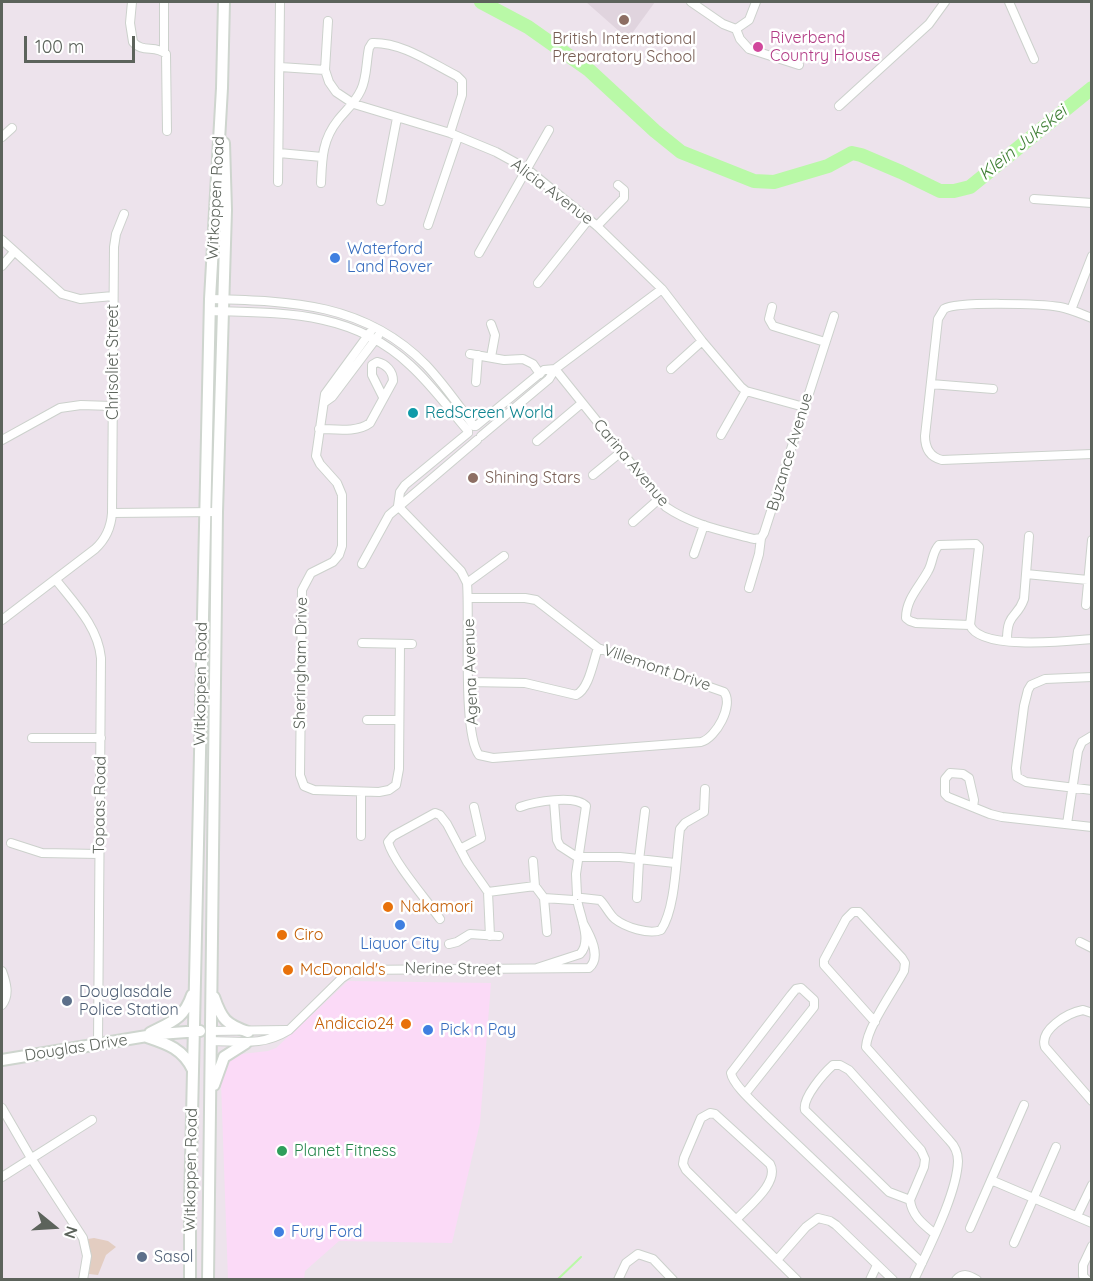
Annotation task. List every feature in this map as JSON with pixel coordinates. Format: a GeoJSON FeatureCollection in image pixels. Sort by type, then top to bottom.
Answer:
{"type":"FeatureCollection","features":[{"type":"Feature","properties":{"kind":"main road","name":"Witkoppen Road"},"geometry":{"type":"LineString","coordinates":[[208,1280],[217,512],[216,300],[226,188],[222,88],[224,2]]}},
{"type":"Feature","properties":{"kind":"main road","name":"Witkoppen Road"},"geometry":{"type":"LineString","coordinates":[[190,1280],[205,512],[216,311]]}},
{"type":"Feature","properties":{"kind":"main road"},"geometry":{"type":"LineString","coordinates":[[146,1037],[180,1018],[188,1006],[195,981]]}},
{"type":"Feature","properties":{"kind":"main road"},"geometry":{"type":"LineString","coordinates":[[210,1114],[220,1062],[227,1053],[247,1037],[226,1023],[212,992]]}},
{"type":"Feature","properties":{"kind":"main road","name":"Douglas Drive"},"geometry":{"type":"LineString","coordinates":[[2,1060],[146,1037],[174,1042],[194,1036],[210,1036]]}},
{"type":"Feature","properties":{"kind":"main road"},"geometry":{"type":"LineString","coordinates":[[146,1037],[177,1049],[189,1061],[193,1070]]}},
{"type":"Feature","properties":{"kind":"street"},"geometry":{"type":"LineString","coordinates":[[132,2],[130,23],[131,36],[135,45],[164,52]]}},
{"type":"Feature","properties":{"kind":"street"},"geometry":{"type":"LineString","coordinates":[[164,2],[167,131]]}},
{"type":"Feature","properties":{"kind":"street"},"geometry":{"type":"LineString","coordinates":[[278,182],[280,2]]}},
{"type":"Feature","properties":{"kind":"street"},"geometry":{"type":"LineString","coordinates":[[691,2],[723,24],[736,29],[740,39],[750,48],[799,65]]}},
{"type":"Feature","properties":{"kind":"street"},"geometry":{"type":"LineString","coordinates":[[736,29],[749,20],[756,2]]}},
{"type":"Feature","properties":{"kind":"street"},"geometry":{"type":"LineString","coordinates":[[839,106],[929,24],[945,2]]}},
{"type":"Feature","properties":{"kind":"street"},"geometry":{"type":"LineString","coordinates":[[1009,2],[1034,58]]}},
{"type":"Feature","properties":{"kind":"street"},"geometry":{"type":"LineString","coordinates":[[328,21],[325,70],[336,92],[354,104]]}},
{"type":"Feature","properties":{"kind":"street"},"geometry":{"type":"LineString","coordinates":[[321,183],[322,157],[328,133],[354,104],[362,88],[369,48],[372,43],[394,46],[417,55],[462,81],[462,95],[450,133]]}},
{"type":"Feature","properties":{"kind":"street"},"geometry":{"type":"LineString","coordinates":[[280,67],[325,70]]}},
{"type":"Feature","properties":{"kind":"street","name":"Alicia Avenue"},"geometry":{"type":"LineString","coordinates":[[354,104],[450,133],[496,152],[527,169],[597,226],[662,289],[736,383],[746,391]]}},
{"type":"Feature","properties":{"kind":"street"},"geometry":{"type":"LineString","coordinates":[[381,201],[398,118]]}},
{"type":"Feature","properties":{"kind":"street"},"geometry":{"type":"LineString","coordinates":[[2,137],[12,128]]}},
{"type":"Feature","properties":{"kind":"street"},"geometry":{"type":"LineString","coordinates":[[479,253],[549,130]]}},
{"type":"Feature","properties":{"kind":"street"},"geometry":{"type":"LineString","coordinates":[[428,225],[458,137]]}},
{"type":"Feature","properties":{"kind":"street"},"geometry":{"type":"LineString","coordinates":[[279,153],[322,157]]}},
{"type":"Feature","properties":{"kind":"street"},"geometry":{"type":"LineString","coordinates":[[597,226],[624,198],[625,193],[618,185]]}},
{"type":"Feature","properties":{"kind":"street"},"geometry":{"type":"LineString","coordinates":[[1034,200],[1092,203]]}},
{"type":"Feature","properties":{"kind":"street","name":"Chrisoliet Street"},"geometry":{"type":"LineString","coordinates":[[2,620],[95,549],[104,539],[110,526],[115,237],[124,214]]}},
{"type":"Feature","properties":{"kind":"street"},"geometry":{"type":"LineString","coordinates":[[538,283],[589,219]]}},
{"type":"Feature","properties":{"kind":"street"},"geometry":{"type":"LineString","coordinates":[[2,240],[62,294],[80,299],[113,296]]}},
{"type":"Feature","properties":{"kind":"street"},"geometry":{"type":"LineString","coordinates":[[2,266],[14,252]]}},
{"type":"Feature","properties":{"kind":"street"},"geometry":{"type":"LineString","coordinates":[[1071,310],[1092,256]]}},
{"type":"Feature","properties":{"kind":"street"},"geometry":{"type":"LineString","coordinates":[[362,564],[389,515],[398,506],[549,379],[555,369],[662,289]]}},
{"type":"Feature","properties":{"kind":"street"},"geometry":{"type":"LineString","coordinates":[[216,300],[316,306],[341,313],[382,331],[415,354],[440,382],[471,429]]}},
{"type":"Feature","properties":{"kind":"street"},"geometry":{"type":"LineString","coordinates":[[1092,318],[1059,307],[961,305],[946,307],[938,319],[925,441],[929,452],[935,458],[959,460],[1092,454]]}},
{"type":"Feature","properties":{"kind":"street"},"geometry":{"type":"LineString","coordinates":[[772,307],[769,317],[773,326],[825,342]]}},
{"type":"Feature","properties":{"kind":"street"},"geometry":{"type":"LineString","coordinates":[[216,311],[312,317],[341,324],[372,337],[409,363],[471,429],[481,431],[479,438]]}},
{"type":"Feature","properties":{"kind":"street","name":"Byzance Avenue"},"geometry":{"type":"LineString","coordinates":[[749,588],[761,538],[834,316]]}},
{"type":"Feature","properties":{"kind":"street"},"geometry":{"type":"LineString","coordinates":[[491,324],[495,335],[491,357]]}},
{"type":"Feature","properties":{"kind":"street","name":"Sheringham Drive"},"geometry":{"type":"LineString","coordinates":[[372,337],[374,327]]}},
{"type":"Feature","properties":{"kind":"street","name":"Sheringham Drive"},"geometry":{"type":"LineString","coordinates":[[382,331],[372,337],[325,394],[319,429],[316,456],[320,465],[337,483],[342,495],[342,540],[341,550],[336,558],[311,573],[302,590],[300,775],[303,784],[308,789],[386,791],[398,783],[400,644]]}},
{"type":"Feature","properties":{"kind":"street"},"geometry":{"type":"LineString","coordinates":[[671,369],[702,341]]}},
{"type":"Feature","properties":{"kind":"street"},"geometry":{"type":"LineString","coordinates":[[476,382],[474,355],[504,360],[527,360],[540,374]]}},
{"type":"Feature","properties":{"kind":"street"},"geometry":{"type":"LineString","coordinates":[[398,506],[400,492],[405,485],[544,370],[555,369]]}},
{"type":"Feature","properties":{"kind":"street","name":"Carina Avenue"},"geometry":{"type":"LineString","coordinates":[[555,369],[659,499],[677,514],[704,525],[754,539],[761,538]]}},
{"type":"Feature","properties":{"kind":"street"},"geometry":{"type":"LineString","coordinates":[[433,388],[440,382]]}},
{"type":"Feature","properties":{"kind":"street"},"geometry":{"type":"LineString","coordinates":[[931,384],[993,389]]}},
{"type":"Feature","properties":{"kind":"street"},"geometry":{"type":"LineString","coordinates":[[721,435],[746,391],[804,407]]}},
{"type":"Feature","properties":{"kind":"street"},"geometry":{"type":"LineString","coordinates":[[319,429],[355,429],[366,426],[374,418],[383,397]]}},
{"type":"Feature","properties":{"kind":"street"},"geometry":{"type":"LineString","coordinates":[[510,398],[517,406]]}},
{"type":"Feature","properties":{"kind":"street"},"geometry":{"type":"LineString","coordinates":[[537,441],[582,403]]}},
{"type":"Feature","properties":{"kind":"street"},"geometry":{"type":"LineString","coordinates":[[2,440],[60,408],[81,405],[112,406]]}},
{"type":"Feature","properties":{"kind":"street"},"geometry":{"type":"LineString","coordinates":[[593,475],[621,452]]}},
{"type":"Feature","properties":{"kind":"street"},"geometry":{"type":"LineString","coordinates":[[438,457],[446,466]]}},
{"type":"Feature","properties":{"kind":"street"},"geometry":{"type":"LineString","coordinates":[[633,522],[659,499]]}},
{"type":"Feature","properties":{"kind":"street","name":"Agena Avenue"},"geometry":{"type":"LineString","coordinates":[[398,506],[461,571],[467,583],[469,682],[474,743],[476,751],[483,757]]}},
{"type":"Feature","properties":{"kind":"street"},"geometry":{"type":"LineString","coordinates":[[112,513],[217,512]]}},
{"type":"Feature","properties":{"kind":"street"},"geometry":{"type":"LineString","coordinates":[[694,554],[704,525]]}},
{"type":"Feature","properties":{"kind":"street"},"geometry":{"type":"LineString","coordinates":[[1007,640],[1009,621],[1024,599],[1029,536]]}},
{"type":"Feature","properties":{"kind":"street"},"geometry":{"type":"LineString","coordinates":[[1086,605],[1092,540]]}},
{"type":"Feature","properties":{"kind":"street"},"geometry":{"type":"LineString","coordinates":[[970,625],[916,623],[906,618],[911,598],[928,572],[935,548],[939,545],[976,544],[979,548],[970,625],[980,636],[1026,642],[1092,639]]}},
{"type":"Feature","properties":{"kind":"street"},"geometry":{"type":"LineString","coordinates":[[467,583],[504,556]]}},
{"type":"Feature","properties":{"kind":"street"},"geometry":{"type":"LineString","coordinates":[[1026,574],[1088,580]]}},
{"type":"Feature","properties":{"kind":"street","name":"Topaas Road"},"geometry":{"type":"LineString","coordinates":[[56,580],[89,623],[98,641],[102,668],[98,1044]]}},
{"type":"Feature","properties":{"kind":"street","name":"Villemont Drive"},"geometry":{"type":"LineString","coordinates":[[469,598],[536,600],[598,648],[724,692],[728,698],[713,735],[706,740],[693,743],[483,757]]}},
{"type":"Feature","properties":{"kind":"street"},"geometry":{"type":"LineString","coordinates":[[362,643],[412,644]]}},
{"type":"Feature","properties":{"kind":"street"},"geometry":{"type":"LineString","coordinates":[[469,682],[525,683],[580,694],[598,648]]}},
{"type":"Feature","properties":{"kind":"street"},"geometry":{"type":"LineString","coordinates":[[1092,677],[1038,681],[1028,690],[1016,763],[1017,777],[1034,783],[1092,790]]}},
{"type":"Feature","properties":{"kind":"street"},"geometry":{"type":"LineString","coordinates":[[367,720],[399,720]]}},
{"type":"Feature","properties":{"kind":"street"},"geometry":{"type":"LineString","coordinates":[[1067,824],[1078,751],[1082,742],[1092,736]]}},
{"type":"Feature","properties":{"kind":"street"},"geometry":{"type":"LineString","coordinates":[[32,738],[101,738]]}},
{"type":"Feature","properties":{"kind":"street"},"geometry":{"type":"LineString","coordinates":[[973,807],[974,800],[969,778],[963,774],[950,773],[945,779],[945,794],[973,807],[1002,817],[1092,827]]}},
{"type":"Feature","properties":{"kind":"street"},"geometry":{"type":"LineString","coordinates":[[544,898],[600,900],[613,916],[624,924],[649,932],[658,931],[665,923],[669,911],[680,829],[685,822],[704,812],[705,789]]}},
{"type":"Feature","properties":{"kind":"street"},"geometry":{"type":"LineString","coordinates":[[361,792],[361,836]]}},
{"type":"Feature","properties":{"kind":"street"},"geometry":{"type":"LineString","coordinates":[[520,807],[537,802],[575,800],[581,801],[586,806],[575,886],[583,923],[584,950],[595,954]]}},
{"type":"Feature","properties":{"kind":"street"},"geometry":{"type":"LineString","coordinates":[[554,801],[555,835],[558,843],[578,857],[614,856],[675,863]]}},
{"type":"Feature","properties":{"kind":"street"},"geometry":{"type":"LineString","coordinates":[[460,849],[481,838],[474,807]]}},
{"type":"Feature","properties":{"kind":"street"},"geometry":{"type":"LineString","coordinates":[[637,898],[645,811]]}},
{"type":"Feature","properties":{"kind":"street"},"geometry":{"type":"LineString","coordinates":[[440,919],[402,866],[388,842],[393,836],[435,813],[442,818],[488,892],[495,936],[470,934],[449,944]]}},
{"type":"Feature","properties":{"kind":"street"},"geometry":{"type":"LineString","coordinates":[[11,843],[42,853],[99,854]]}},
{"type":"Feature","properties":{"kind":"street"},"geometry":{"type":"LineString","coordinates":[[533,861],[535,886],[544,898],[547,932]]}},
{"type":"Feature","properties":{"kind":"street"},"geometry":{"type":"LineString","coordinates":[[488,892],[535,886]]}},
{"type":"Feature","properties":{"kind":"street"},"geometry":{"type":"LineString","coordinates":[[875,1022],[824,965],[824,960],[846,918],[853,912],[862,915],[905,963],[904,971],[866,1041],[867,1050],[954,1145],[958,1161],[954,1182],[914,1280]]}},
{"type":"Feature","properties":{"kind":"street"},"geometry":{"type":"LineString","coordinates":[[583,923],[595,954]]}},
{"type":"Feature","properties":{"kind":"street"},"geometry":{"type":"LineString","coordinates":[[1080,942],[1092,948]]}},
{"type":"Feature","properties":{"kind":"street","name":"Nerine Street"},"geometry":{"type":"LineString","coordinates":[[533,970],[580,954],[584,950]]}},
{"type":"Feature","properties":{"kind":"street","name":"Nerine Street"},"geometry":{"type":"LineString","coordinates":[[210,1036],[271,1039],[289,1030],[342,978],[354,970],[589,968],[594,962],[595,954]]}},
{"type":"Feature","properties":{"kind":"street"},"geometry":{"type":"LineString","coordinates":[[2,971],[7,992],[2,1005]]}},
{"type":"Feature","properties":{"kind":"street"},"geometry":{"type":"LineString","coordinates":[[745,1094],[814,1007],[814,1000],[801,988],[796,989],[791,995],[731,1073],[732,1078],[745,1094],[921,1263]]}},
{"type":"Feature","properties":{"kind":"street"},"geometry":{"type":"LineString","coordinates":[[1092,1013],[1083,1010],[1068,1016],[1050,1028],[1043,1041],[1045,1047],[1092,1101]]}},
{"type":"Feature","properties":{"kind":"street"},"geometry":{"type":"LineString","coordinates":[[910,1200],[889,1192],[805,1110],[804,1103],[807,1096],[833,1065],[840,1065],[849,1070],[921,1150],[925,1162],[910,1200],[912,1210],[920,1221],[935,1233]]}},
{"type":"Feature","properties":{"kind":"street"},"geometry":{"type":"LineString","coordinates":[[970,1228],[1024,1105]]}},
{"type":"Feature","properties":{"kind":"street"},"geometry":{"type":"LineString","coordinates":[[2,1108],[31,1158],[83,1238],[87,1256],[83,1280]]}},
{"type":"Feature","properties":{"kind":"street"},"geometry":{"type":"LineString","coordinates":[[737,1219],[772,1181],[773,1170],[770,1164],[715,1114],[710,1113],[701,1118],[684,1158],[683,1164],[686,1170],[796,1280]]}},
{"type":"Feature","properties":{"kind":"street"},"geometry":{"type":"LineString","coordinates":[[2,1177],[92,1120]]}},
{"type":"Feature","properties":{"kind":"street"},"geometry":{"type":"LineString","coordinates":[[1014,1243],[1056,1147]]}},
{"type":"Feature","properties":{"kind":"street"},"geometry":{"type":"LineString","coordinates":[[991,1180],[1092,1223]]}},
{"type":"Feature","properties":{"kind":"street"},"geometry":{"type":"LineString","coordinates":[[1077,1216],[1092,1185]]}},
{"type":"Feature","properties":{"kind":"street"},"geometry":{"type":"LineString","coordinates":[[777,1260],[806,1227],[818,1218],[836,1225],[893,1280]]}},
{"type":"Feature","properties":{"kind":"street"},"geometry":{"type":"LineString","coordinates":[[1087,1280],[1082,1270],[1092,1246]]}},
{"type":"Feature","properties":{"kind":"street"},"geometry":{"type":"LineString","coordinates":[[618,1280],[626,1263],[638,1254],[653,1259],[673,1280]]}},
{"type":"Feature","properties":{"kind":"street"},"geometry":{"type":"LineString","coordinates":[[870,1280],[877,1265]]}},
{"type":"Feature","properties":{"kind":"street"},"geometry":{"type":"LineString","coordinates":[[956,1280],[963,1274],[977,1280]]}},
{"type":"Feature","properties":{"kind":"shaded area","name":"British International Preparatory School"},"geometry":{"type":"Polygon","coordinates":[[[586,2],[655,2],[628,39],[586,2]]]}},
{"type":"Feature","properties":{"kind":"shaded area"},"geometry":{"type":"Polygon","coordinates":[[[348,981],[491,983],[480,1123],[452,1243],[339,1241],[305,1271],[304,1279],[228,1279],[221,1083],[228,1058],[233,1055],[276,1048],[348,981]]]}},
{"type":"Feature","properties":{"kind":"shaded area"},"geometry":{"type":"Polygon","coordinates":[[[88,1239],[108,1241],[116,1247],[106,1255],[98,1275],[89,1274],[88,1239]]]}},
{"type":"Feature","properties":{"kind":"waterway","name":"Klein Jukskei"},"geometry":{"type":"LineString","coordinates":[[481,2],[528,27],[589,70],[681,152],[754,181],[774,182],[828,166],[852,153],[901,172],[940,191],[954,191],[970,187],[1092,88]]}},
{"type":"Feature","properties":{"kind":"waterway"},"geometry":{"type":"LineString","coordinates":[[557,1280],[581,1257]]}},
{"type":"Feature","properties":{"kind":"place","name":"British International Preparatory School"},"geometry":{"type":"Point","coordinates":[624,20]}},
{"type":"Feature","properties":{"kind":"place","name":"Riverbend Country House"},"geometry":{"type":"Point","coordinates":[758,47]}},
{"type":"Feature","properties":{"kind":"place","name":"Waterford Land Rover"},"geometry":{"type":"Point","coordinates":[335,258]}},
{"type":"Feature","properties":{"kind":"place","name":"RedScreen World"},"geometry":{"type":"Point","coordinates":[413,413]}},
{"type":"Feature","properties":{"kind":"place","name":"Shining Stars"},"geometry":{"type":"Point","coordinates":[473,478]}},
{"type":"Feature","properties":{"kind":"place","name":"Nakamori"},"geometry":{"type":"Point","coordinates":[388,907]}},
{"type":"Feature","properties":{"kind":"place","name":"Liquor City"},"geometry":{"type":"Point","coordinates":[400,925]}},
{"type":"Feature","properties":{"kind":"place","name":"Ciro"},"geometry":{"type":"Point","coordinates":[282,935]}},
{"type":"Feature","properties":{"kind":"place","name":"McDonald's"},"geometry":{"type":"Point","coordinates":[288,970]}},
{"type":"Feature","properties":{"kind":"place","name":"Douglasdale Police Station"},"geometry":{"type":"Point","coordinates":[67,1001]}},
{"type":"Feature","properties":{"kind":"place","name":"Andiccio24"},"geometry":{"type":"Point","coordinates":[406,1024]}},
{"type":"Feature","properties":{"kind":"place","name":"Pick n Pay"},"geometry":{"type":"Point","coordinates":[428,1030]}},
{"type":"Feature","properties":{"kind":"place","name":"Planet Fitness"},"geometry":{"type":"Point","coordinates":[282,1151]}},
{"type":"Feature","properties":{"kind":"place","name":"Fury Ford"},"geometry":{"type":"Point","coordinates":[279,1232]}},
{"type":"Feature","properties":{"kind":"place","name":"Sasol"},"geometry":{"type":"Point","coordinates":[142,1257]}}]}
